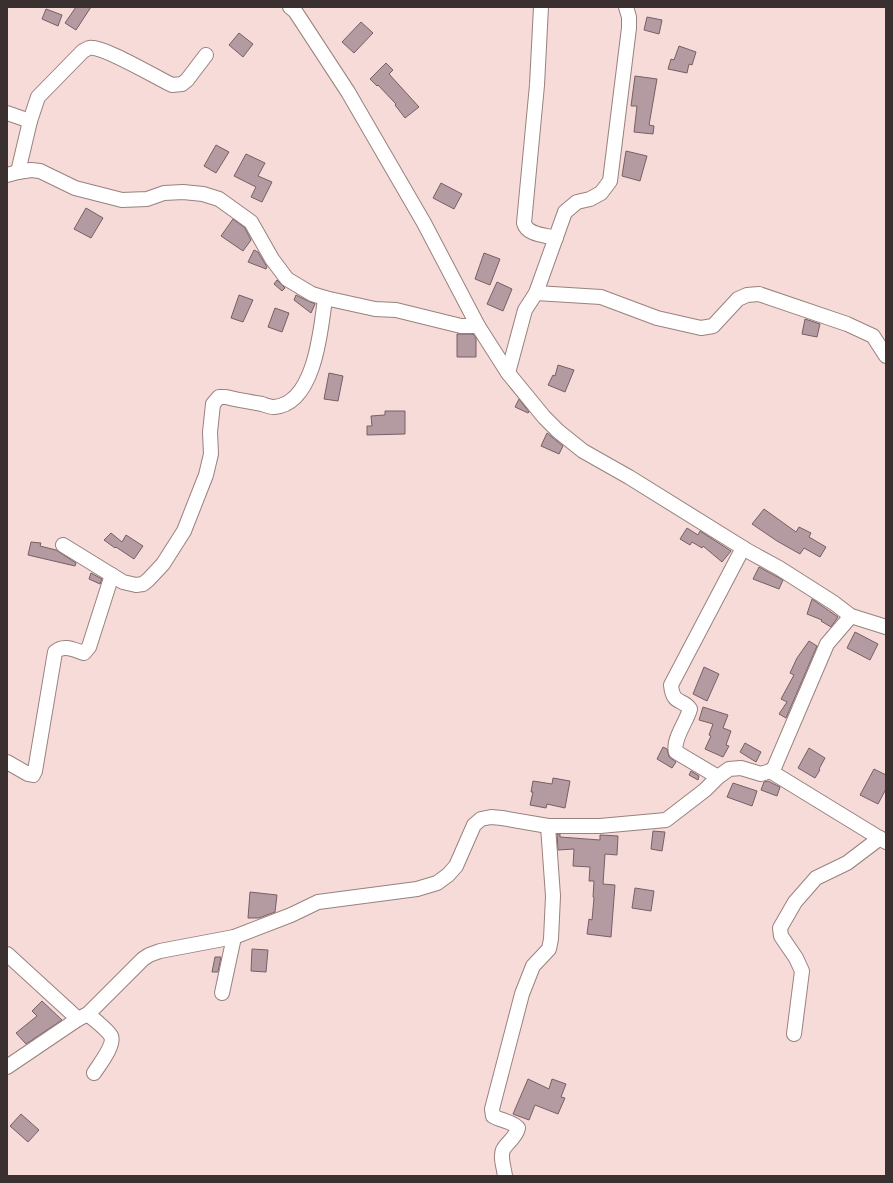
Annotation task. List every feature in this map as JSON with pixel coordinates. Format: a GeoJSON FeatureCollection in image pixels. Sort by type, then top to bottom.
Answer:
{"type":"FeatureCollection","features":[{"type":"Feature","properties":{"kind":"street"},"geometry":{"type":"LineString","coordinates":[[290,7],[295,12],[352,98],[424,223],[478,326],[508,373],[544,417],[579,448],[786,572],[834,603],[851,616],[886,627]]}},
{"type":"Feature","properties":{"kind":"street"},"geometry":{"type":"LineString","coordinates":[[541,7],[537,85],[524,223],[528,231],[556,238]]}},
{"type":"Feature","properties":{"kind":"street"},"geometry":{"type":"LineString","coordinates":[[508,373],[525,310],[536,293],[565,212],[577,202],[590,199],[601,193],[610,181],[629,28],[629,17],[626,7]]}},
{"type":"Feature","properties":{"kind":"street"},"geometry":{"type":"LineString","coordinates":[[12,174],[38,97],[48,85],[83,51],[88,48],[94,48],[109,53],[172,85],[182,84],[187,80],[206,55]]}},
{"type":"Feature","properties":{"kind":"street"},"geometry":{"type":"LineString","coordinates":[[7,113],[30,121]]}},
{"type":"Feature","properties":{"kind":"street"},"geometry":{"type":"LineString","coordinates":[[12,174],[31,170],[40,171],[75,188],[122,200],[147,199],[164,193],[183,192],[203,194],[219,199],[251,222],[278,268],[287,279],[312,294],[375,308],[396,310],[461,326],[478,326]]}},
{"type":"Feature","properties":{"kind":"street"},"geometry":{"type":"LineString","coordinates":[[536,293],[601,297],[657,318],[701,328],[713,326],[738,299],[746,295],[759,294],[847,324],[872,336],[886,356]]}},
{"type":"Feature","properties":{"kind":"street"},"geometry":{"type":"LineString","coordinates":[[63,545],[123,582],[143,584],[148,580],[163,564],[184,531],[208,468],[211,454],[210,432],[213,404],[217,398],[226,397],[274,407],[289,402],[298,394],[310,372],[317,351],[325,298]]}},
{"type":"Feature","properties":{"kind":"street"},"geometry":{"type":"LineString","coordinates":[[718,777],[676,752],[676,742],[690,709],[677,701],[673,696],[671,685],[744,548]]}},
{"type":"Feature","properties":{"kind":"street"},"geometry":{"type":"LineString","coordinates":[[7,762],[28,774],[33,775],[36,771],[55,652],[60,648],[66,647],[84,653],[89,647],[112,575]]}},
{"type":"Feature","properties":{"kind":"street"},"geometry":{"type":"LineString","coordinates":[[7,1067],[83,1016],[149,955],[160,951],[234,937],[291,915],[318,902],[417,889],[437,883],[448,875],[456,866],[474,825],[482,819],[491,817],[502,818],[548,826],[600,826],[666,820],[705,790],[718,777],[729,769],[740,768],[761,774],[770,771],[774,768],[827,644],[851,616]]}},
{"type":"Feature","properties":{"kind":"street"},"geometry":{"type":"LineString","coordinates":[[770,771],[883,840],[847,862],[816,878],[794,902],[780,928],[781,936],[796,958],[802,971],[794,1034]]}},
{"type":"Feature","properties":{"kind":"street"},"geometry":{"type":"LineString","coordinates":[[505,1176],[502,1161],[503,1150],[517,1133],[518,1128],[515,1125],[493,1116],[492,1109],[522,994],[533,966],[549,948],[551,939],[553,896],[548,826]]}},
{"type":"Feature","properties":{"kind":"street"},"geometry":{"type":"LineString","coordinates":[[222,993],[234,937]]}},
{"type":"Feature","properties":{"kind":"street"},"geometry":{"type":"LineString","coordinates":[[7,954],[83,1016],[108,1032],[112,1042],[106,1057],[94,1073]]}},
{"type":"Feature","properties":{"kind":"building"},"geometry":{"type":"Polygon","coordinates":[[[76,7],[91,7],[76,30],[65,23],[76,7]]]}},
{"type":"Feature","properties":{"kind":"building"},"geometry":{"type":"Polygon","coordinates":[[[46,9],[62,15],[58,26],[42,19],[46,9]]]}},
{"type":"Feature","properties":{"kind":"building"},"geometry":{"type":"Polygon","coordinates":[[[647,17],[662,20],[659,34],[644,30],[647,17]]]}},
{"type":"Feature","properties":{"kind":"building"},"geometry":{"type":"Polygon","coordinates":[[[361,22],[373,33],[354,53],[342,42],[361,22]]]}},
{"type":"Feature","properties":{"kind":"building"},"geometry":{"type":"Polygon","coordinates":[[[239,33],[253,44],[243,57],[229,45],[239,33]]]}},
{"type":"Feature","properties":{"kind":"building"},"geometry":{"type":"Polygon","coordinates":[[[679,46],[696,52],[692,65],[689,64],[687,73],[668,69],[671,59],[674,60],[679,46]]]}},
{"type":"Feature","properties":{"kind":"building"},"geometry":{"type":"Polygon","coordinates":[[[386,63],[393,70],[389,74],[419,107],[405,118],[395,105],[396,104],[378,85],[377,86],[370,79],[386,63]]]}},
{"type":"Feature","properties":{"kind":"building"},"geometry":{"type":"Polygon","coordinates":[[[635,76],[657,79],[649,125],[654,126],[653,134],[634,132],[637,106],[631,106],[635,76]]]}},
{"type":"Feature","properties":{"kind":"building"},"geometry":{"type":"Polygon","coordinates":[[[216,145],[229,152],[216,173],[204,166],[216,145]]]}},
{"type":"Feature","properties":{"kind":"building"},"geometry":{"type":"Polygon","coordinates":[[[626,151],[647,156],[640,181],[622,176],[626,151]]]}},
{"type":"Feature","properties":{"kind":"building"},"geometry":{"type":"Polygon","coordinates":[[[246,154],[265,163],[258,176],[272,182],[262,202],[251,197],[256,187],[234,176],[246,154]]]}},
{"type":"Feature","properties":{"kind":"building"},"geometry":{"type":"Polygon","coordinates":[[[441,183],[462,194],[454,209],[433,198],[441,183]]]}},
{"type":"Feature","properties":{"kind":"building"},"geometry":{"type":"Polygon","coordinates":[[[86,208],[103,218],[91,238],[74,229],[86,208]]]}},
{"type":"Feature","properties":{"kind":"building"},"geometry":{"type":"Polygon","coordinates":[[[233,219],[245,228],[251,240],[243,251],[221,236],[233,219]]]}},
{"type":"Feature","properties":{"kind":"building"},"geometry":{"type":"Polygon","coordinates":[[[254,250],[258,252],[267,267],[266,269],[248,262],[254,250]]]}},
{"type":"Feature","properties":{"kind":"building"},"geometry":{"type":"Polygon","coordinates":[[[484,253],[500,259],[490,285],[475,279],[484,253]]]}},
{"type":"Feature","properties":{"kind":"building"},"geometry":{"type":"Polygon","coordinates":[[[277,280],[285,288],[282,291],[274,284],[277,280]]]}},
{"type":"Feature","properties":{"kind":"building"},"geometry":{"type":"Polygon","coordinates":[[[497,282],[512,289],[503,311],[487,304],[497,282]]]}},
{"type":"Feature","properties":{"kind":"building"},"geometry":{"type":"Polygon","coordinates":[[[239,295],[253,300],[243,322],[231,318],[239,295]]]}},
{"type":"Feature","properties":{"kind":"building"},"geometry":{"type":"Polygon","coordinates":[[[296,295],[315,304],[311,313],[294,300],[296,295]]]}},
{"type":"Feature","properties":{"kind":"building"},"geometry":{"type":"Polygon","coordinates":[[[275,308],[289,313],[282,332],[268,327],[275,308]]]}},
{"type":"Feature","properties":{"kind":"building"},"geometry":{"type":"Polygon","coordinates":[[[805,319],[820,324],[817,337],[802,334],[805,319]]]}},
{"type":"Feature","properties":{"kind":"building"},"geometry":{"type":"Polygon","coordinates":[[[457,334],[473,334],[476,338],[476,357],[457,357],[457,334]]]}},
{"type":"Feature","properties":{"kind":"building"},"geometry":{"type":"Polygon","coordinates":[[[558,365],[574,370],[565,392],[548,385],[553,375],[555,376],[558,365]]]}},
{"type":"Feature","properties":{"kind":"building"},"geometry":{"type":"Polygon","coordinates":[[[329,373],[343,376],[338,401],[324,399],[329,373]]]}},
{"type":"Feature","properties":{"kind":"building"},"geometry":{"type":"Polygon","coordinates":[[[519,399],[529,412],[528,413],[515,407],[519,399]]]}},
{"type":"Feature","properties":{"kind":"building"},"geometry":{"type":"Polygon","coordinates":[[[385,411],[405,411],[405,434],[367,435],[367,426],[372,426],[371,416],[385,415],[385,411]]]}},
{"type":"Feature","properties":{"kind":"building"},"geometry":{"type":"Polygon","coordinates":[[[547,433],[563,446],[559,454],[541,446],[547,433]]]}},
{"type":"Feature","properties":{"kind":"building"},"geometry":{"type":"Polygon","coordinates":[[[764,509],[796,532],[799,527],[811,533],[809,537],[826,547],[820,557],[804,548],[800,554],[752,524],[764,509]]]}},
{"type":"Feature","properties":{"kind":"building"},"geometry":{"type":"Polygon","coordinates":[[[687,528],[698,535],[700,531],[731,551],[722,562],[703,546],[702,548],[692,542],[690,545],[680,539],[687,528]]]}},
{"type":"Feature","properties":{"kind":"building"},"geometry":{"type":"Polygon","coordinates":[[[111,533],[122,542],[126,535],[143,546],[134,559],[104,540],[111,533]]]}},
{"type":"Feature","properties":{"kind":"building"},"geometry":{"type":"Polygon","coordinates":[[[31,542],[41,543],[40,546],[56,550],[76,563],[75,566],[28,555],[31,542]]]}},
{"type":"Feature","properties":{"kind":"building"},"geometry":{"type":"Polygon","coordinates":[[[759,567],[783,580],[779,589],[753,579],[759,567]]]}},
{"type":"Feature","properties":{"kind":"building"},"geometry":{"type":"Polygon","coordinates":[[[91,573],[102,579],[100,584],[89,579],[91,573]]]}},
{"type":"Feature","properties":{"kind":"building"},"geometry":{"type":"Polygon","coordinates":[[[812,599],[838,617],[831,627],[821,621],[822,620],[807,614],[812,599]]]}},
{"type":"Feature","properties":{"kind":"building"},"geometry":{"type":"Polygon","coordinates":[[[855,632],[878,644],[870,660],[847,648],[855,632]]]}},
{"type":"Feature","properties":{"kind":"building"},"geometry":{"type":"Polygon","coordinates":[[[809,641],[817,646],[786,718],[779,714],[787,702],[781,699],[794,675],[790,673],[797,658],[809,641]]]}},
{"type":"Feature","properties":{"kind":"building"},"geometry":{"type":"Polygon","coordinates":[[[704,667],[719,674],[707,701],[693,694],[704,667]]]}},
{"type":"Feature","properties":{"kind":"building"},"geometry":{"type":"Polygon","coordinates":[[[703,707],[728,715],[723,728],[731,731],[726,745],[729,746],[723,757],[705,749],[711,736],[709,735],[713,724],[699,720],[703,707]]]}},
{"type":"Feature","properties":{"kind":"building"},"geometry":{"type":"Polygon","coordinates":[[[745,743],[761,752],[756,762],[740,752],[745,743]]]}},
{"type":"Feature","properties":{"kind":"building"},"geometry":{"type":"Polygon","coordinates":[[[663,747],[667,749],[669,757],[676,762],[672,768],[657,759],[663,747]]]}},
{"type":"Feature","properties":{"kind":"building"},"geometry":{"type":"Polygon","coordinates":[[[809,748],[825,758],[815,778],[798,768],[809,748]]]}},
{"type":"Feature","properties":{"kind":"building"},"geometry":{"type":"Polygon","coordinates":[[[874,769],[886,775],[886,789],[878,804],[860,795],[874,769]]]}},
{"type":"Feature","properties":{"kind":"building"},"geometry":{"type":"Polygon","coordinates":[[[691,771],[699,776],[698,780],[689,775],[691,771]]]}},
{"type":"Feature","properties":{"kind":"building"},"geometry":{"type":"Polygon","coordinates":[[[553,778],[570,781],[565,808],[547,804],[546,808],[530,805],[533,792],[531,792],[533,781],[552,784],[553,778]]]}},
{"type":"Feature","properties":{"kind":"building"},"geometry":{"type":"Polygon","coordinates":[[[768,781],[780,787],[777,796],[761,790],[764,782],[768,781]]]}},
{"type":"Feature","properties":{"kind":"building"},"geometry":{"type":"Polygon","coordinates":[[[733,783],[757,791],[752,806],[727,797],[733,783]]]}},
{"type":"Feature","properties":{"kind":"building"},"geometry":{"type":"Polygon","coordinates":[[[653,831],[665,832],[662,851],[651,849],[653,831]]]}},
{"type":"Feature","properties":{"kind":"building"},"geometry":{"type":"Polygon","coordinates":[[[557,834],[560,834],[560,837],[600,840],[600,835],[618,836],[617,855],[605,854],[603,884],[615,885],[611,937],[587,934],[589,919],[592,920],[594,898],[594,881],[589,881],[590,867],[573,866],[574,849],[558,850],[557,834]]]}},
{"type":"Feature","properties":{"kind":"building"},"geometry":{"type":"Polygon","coordinates":[[[635,888],[654,891],[651,911],[632,908],[635,888]]]}},
{"type":"Feature","properties":{"kind":"building"},"geometry":{"type":"Polygon","coordinates":[[[250,892],[277,895],[275,912],[259,918],[248,918],[250,892]]]}},
{"type":"Feature","properties":{"kind":"building"},"geometry":{"type":"Polygon","coordinates":[[[252,949],[268,950],[266,972],[251,971],[252,949]]]}},
{"type":"Feature","properties":{"kind":"building"},"geometry":{"type":"Polygon","coordinates":[[[215,957],[221,957],[218,972],[212,972],[215,957]]]}},
{"type":"Feature","properties":{"kind":"building"},"geometry":{"type":"Polygon","coordinates":[[[42,1001],[62,1020],[26,1044],[16,1033],[37,1016],[32,1011],[42,1001]]]}},
{"type":"Feature","properties":{"kind":"building"},"geometry":{"type":"Polygon","coordinates":[[[528,1079],[549,1089],[552,1079],[566,1084],[561,1097],[565,1098],[558,1114],[535,1105],[529,1120],[513,1114],[528,1079]]]}},
{"type":"Feature","properties":{"kind":"building"},"geometry":{"type":"Polygon","coordinates":[[[21,1114],[39,1130],[28,1142],[10,1126],[21,1114]]]}}]}
